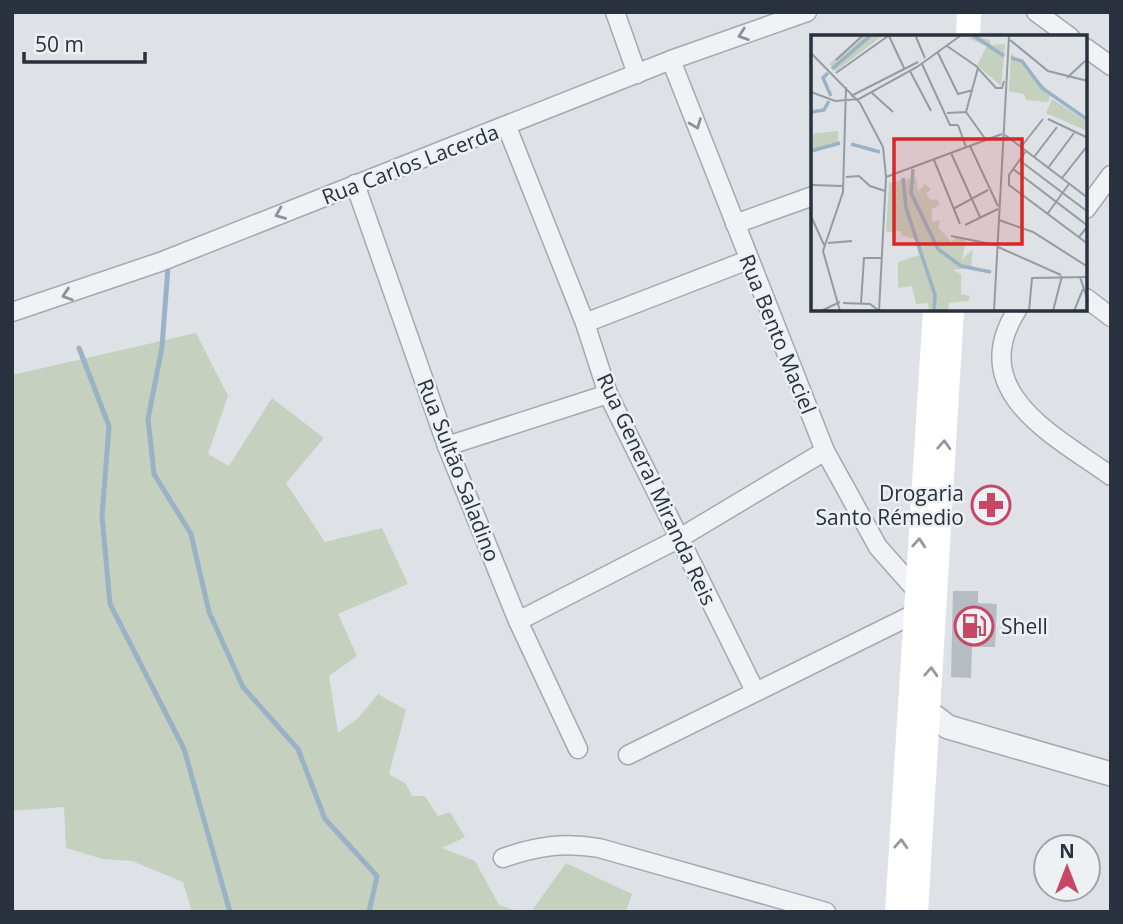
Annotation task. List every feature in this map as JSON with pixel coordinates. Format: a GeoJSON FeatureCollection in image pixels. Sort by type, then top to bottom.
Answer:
{"type":"FeatureCollection","features":[{"type":"Feature","properties":{"kind":"main road"},"geometry":{"type":"LineString","coordinates":[[951,35],[953,12]]}},
{"type":"Feature","properties":{"kind":"main road"},"geometry":{"type":"LineString","coordinates":[[968,35],[969,12]]}},
{"type":"Feature","properties":{"kind":"main road"},"geometry":{"type":"LineString","coordinates":[[897,912],[916,602],[943,315]]}},
{"type":"Feature","properties":{"kind":"main road"},"geometry":{"type":"LineString","coordinates":[[916,912],[929,712],[943,315]]}},
{"type":"Feature","properties":{"kind":"street"},"geometry":{"type":"LineString","coordinates":[[615,12],[637,74]]}},
{"type":"Feature","properties":{"kind":"street","name":"Rua Carlos Lacerda"},"geometry":{"type":"LineString","coordinates":[[12,312],[160,262],[671,60],[807,12]]}},
{"type":"Feature","properties":{"kind":"street"},"geometry":{"type":"LineString","coordinates":[[1036,12],[1067,35]]}},
{"type":"Feature","properties":{"kind":"street"},"geometry":{"type":"LineString","coordinates":[[1088,49],[1111,66]]}},
{"type":"Feature","properties":{"kind":"street","name":"Rua Bento Maciel"},"geometry":{"type":"LineString","coordinates":[[671,60],[825,450],[878,547],[916,602]]}},
{"type":"Feature","properties":{"kind":"street","name":"Rua General Miranda Reis"},"geometry":{"type":"LineString","coordinates":[[507,127],[585,323],[608,394],[755,691]]}},
{"type":"Feature","properties":{"kind":"street","name":"Rua Sultão Saladino"},"geometry":{"type":"LineString","coordinates":[[355,184],[447,446],[518,621],[578,749]]}},
{"type":"Feature","properties":{"kind":"street"},"geometry":{"type":"LineString","coordinates":[[1088,207],[1108,185]]}},
{"type":"Feature","properties":{"kind":"street"},"geometry":{"type":"LineString","coordinates":[[735,224],[811,197]]}},
{"type":"Feature","properties":{"kind":"street"},"geometry":{"type":"LineString","coordinates":[[585,323],[748,260]]}},
{"type":"Feature","properties":{"kind":"street"},"geometry":{"type":"LineString","coordinates":[[1088,300],[1111,317]]}},
{"type":"Feature","properties":{"kind":"street"},"geometry":{"type":"LineString","coordinates":[[1016,312],[1003,339],[1002,360],[1006,382],[1015,402],[1031,418],[1111,476]]}},
{"type":"Feature","properties":{"kind":"street"},"geometry":{"type":"LineString","coordinates":[[447,446],[608,394]]}},
{"type":"Feature","properties":{"kind":"street"},"geometry":{"type":"LineString","coordinates":[[518,621],[678,539],[825,450]]}},
{"type":"Feature","properties":{"kind":"street"},"geometry":{"type":"LineString","coordinates":[[628,755],[755,691],[916,602]]}},
{"type":"Feature","properties":{"kind":"street"},"geometry":{"type":"LineString","coordinates":[[929,712],[948,727],[1111,774]]}},
{"type":"Feature","properties":{"kind":"street"},"geometry":{"type":"LineString","coordinates":[[927,747],[950,739],[996,740]]}},
{"type":"Feature","properties":{"kind":"street"},"geometry":{"type":"LineString","coordinates":[[503,858],[538,846],[588,846],[826,912]]}},
{"type":"Feature","properties":{"kind":"green space"},"geometry":{"type":"Polygon","coordinates":[[[196,333],[228,396],[208,454],[229,466],[272,398],[324,438],[286,483],[325,542],[382,528],[408,584],[338,614],[357,656],[329,676],[338,733],[358,718],[378,694],[406,710],[389,774],[406,784],[412,796],[425,796],[438,816],[450,812],[465,837],[442,848],[475,861],[499,905],[519,912],[192,912],[183,882],[132,861],[103,859],[66,848],[64,807],[12,811],[12,375],[196,333]]]}},
{"type":"Feature","properties":{"kind":"green space"},"geometry":{"type":"Polygon","coordinates":[[[566,863],[632,894],[626,912],[531,912],[566,863]]]}},
{"type":"Feature","properties":{"kind":"building","name":"Shell"},"geometry":{"type":"Polygon","coordinates":[[[953,591],[978,591],[978,603],[997,604],[995,647],[972,647],[971,678],[951,677],[953,591]]]}},
{"type":"Feature","properties":{"kind":"waterway"},"geometry":{"type":"LineString","coordinates":[[168,267],[162,347],[148,419],[154,474],[191,534],[209,612],[243,687],[298,749],[325,819],[377,876],[369,912]]}},
{"type":"Feature","properties":{"kind":"waterway"},"geometry":{"type":"LineString","coordinates":[[79,348],[109,426],[102,516],[110,604],[184,749],[230,912]]}},
{"type":"Feature","properties":{"kind":"place","name":"Drogaria Santo Rémedio"},"geometry":{"type":"Point","coordinates":[991,505]}},
{"type":"Feature","properties":{"kind":"place","name":"Shell"},"geometry":{"type":"Point","coordinates":[974,626]}}]}
